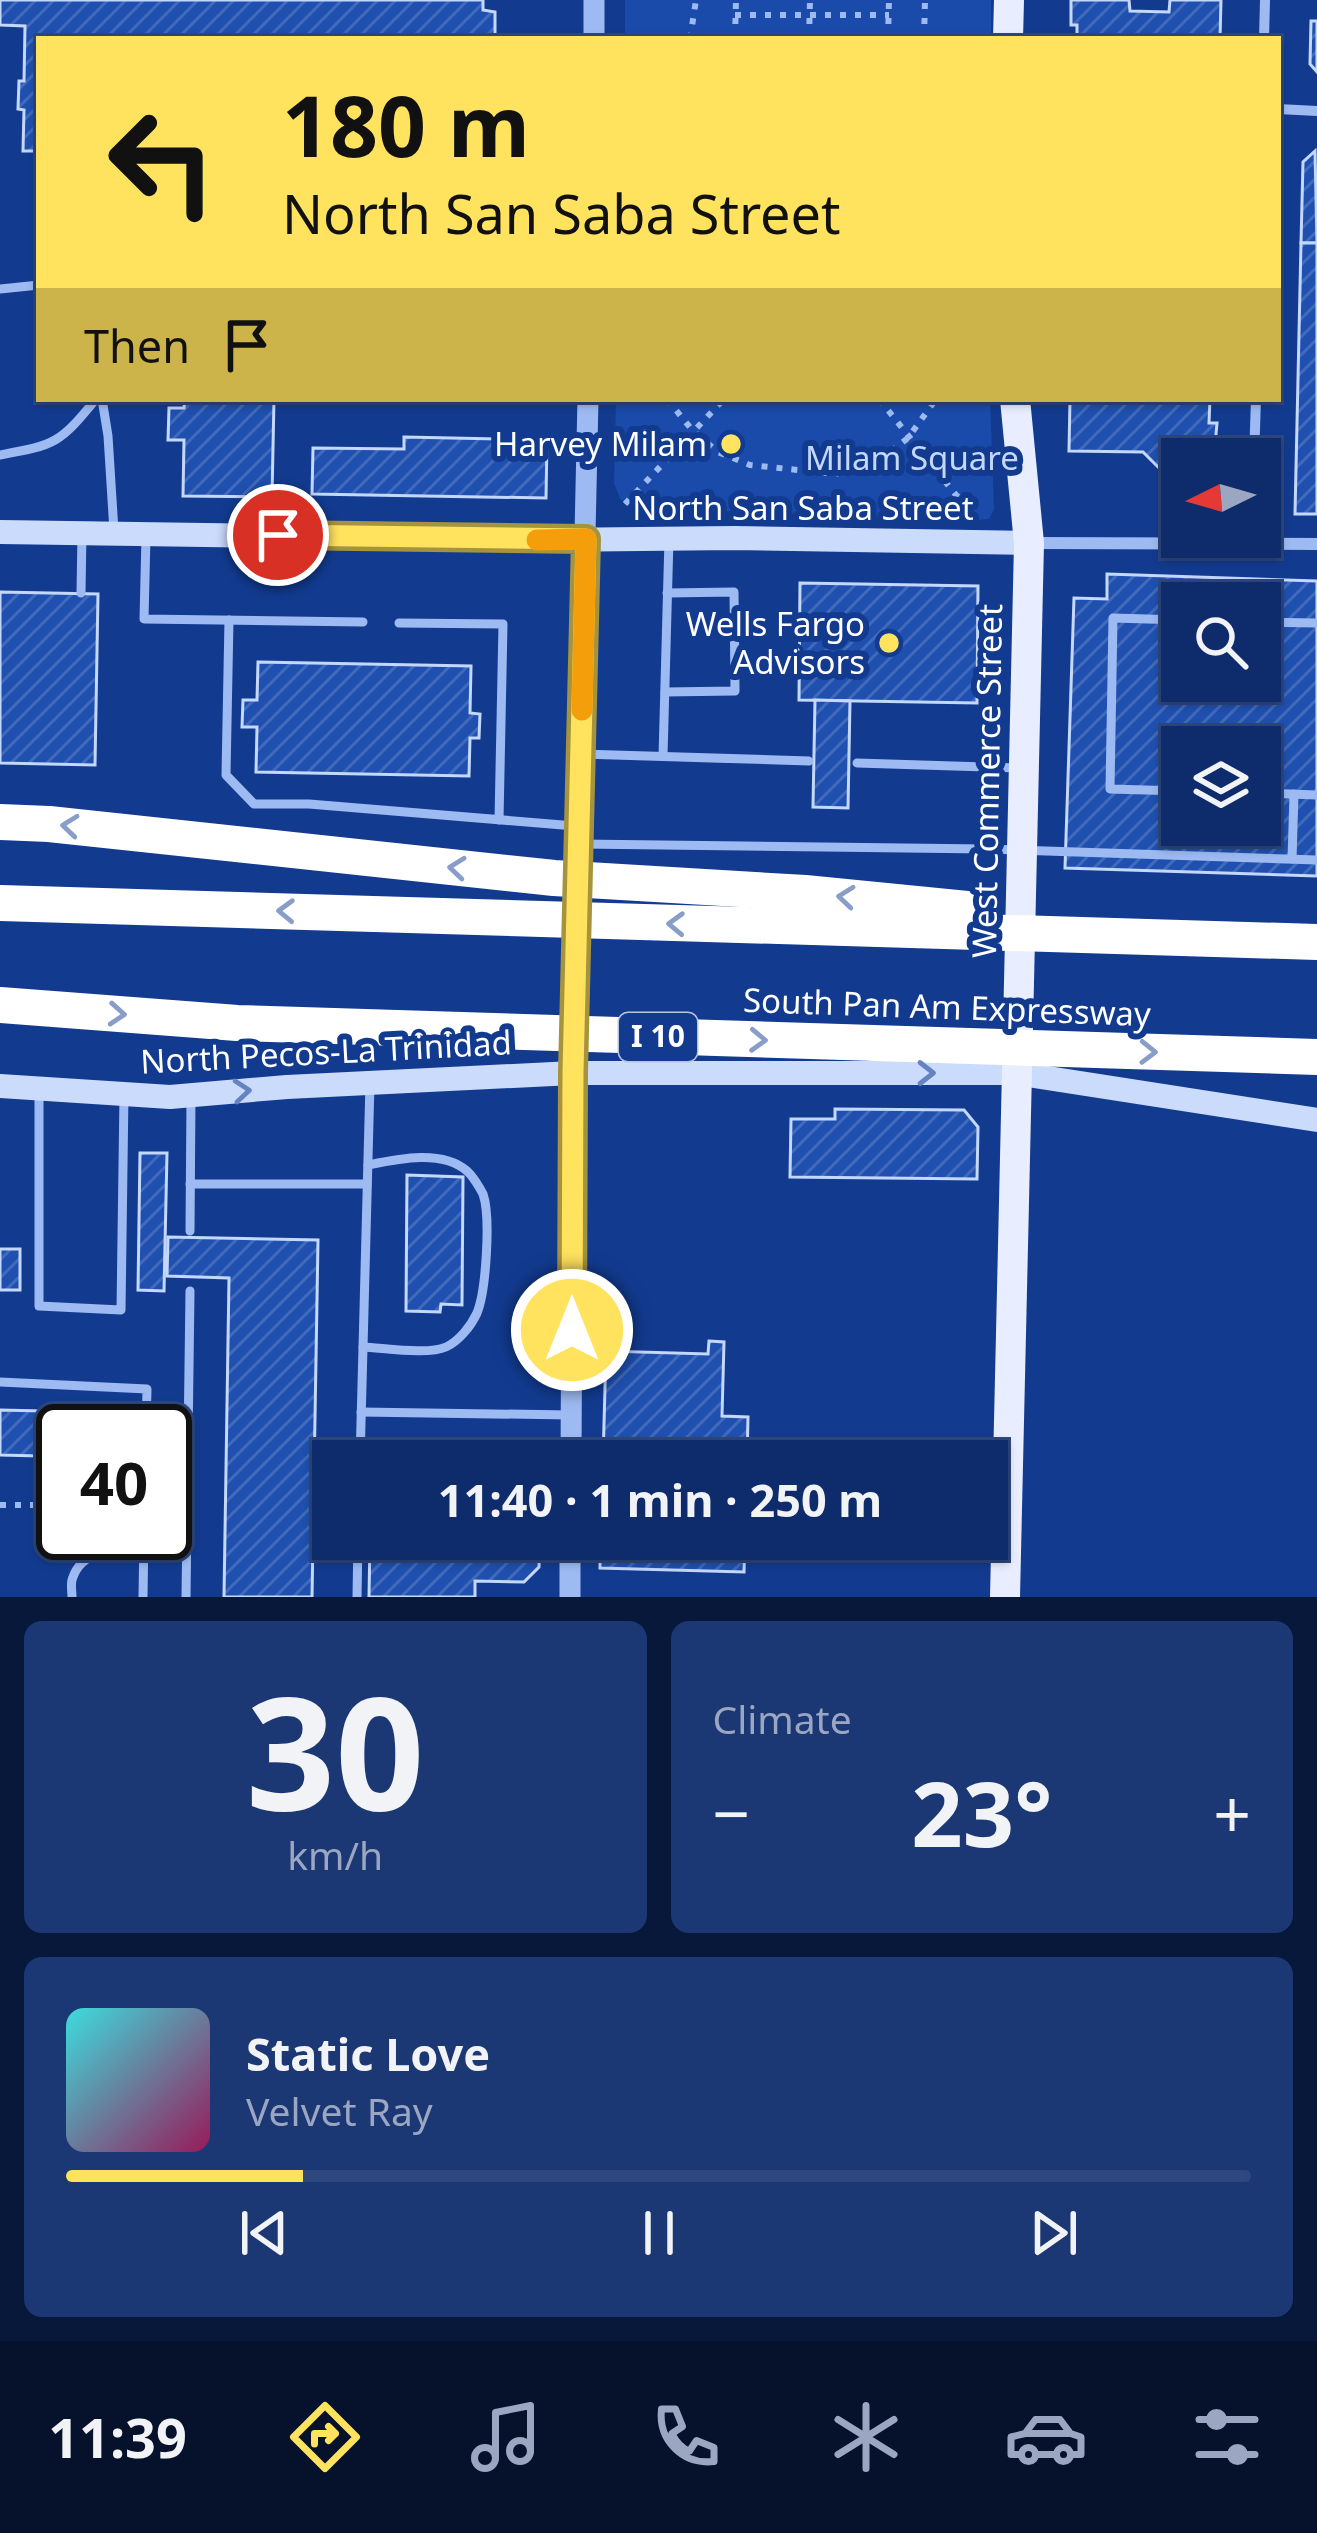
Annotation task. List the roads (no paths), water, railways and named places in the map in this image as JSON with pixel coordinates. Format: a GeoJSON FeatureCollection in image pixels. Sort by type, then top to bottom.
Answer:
{"type":"FeatureCollection","features":[{"type":"Feature","properties":{"kind":"highway"},"geometry":{"type":"LineString","coordinates":[[0,822],[554,878],[805,893],[1255,939]]}},
{"type":"Feature","properties":{"kind":"highway"},"geometry":{"type":"LineString","coordinates":[[0,903],[1317,942]]}},
{"type":"Feature","properties":{"kind":"highway","name":"South Pan Am Expressway"},"geometry":{"type":"LineString","coordinates":[[0,1006],[237,1023],[1317,1057]]}},
{"type":"Feature","properties":{"kind":"main road"},"geometry":{"type":"LineString","coordinates":[[1008,36],[1009,0]]}},
{"type":"Feature","properties":{"kind":"main road","name":"West Commerce Street"},"geometry":{"type":"LineString","coordinates":[[1005,1597],[1029,543],[1015,402]]}},
{"type":"Feature","properties":{"kind":"main road","name":"North San Saba Street"},"geometry":{"type":"LineString","coordinates":[[0,532],[1029,543]]}},
{"type":"Feature","properties":{"kind":"main road","name":"North Pecos-La Trinidad"},"geometry":{"type":"LineString","coordinates":[[0,1086],[170,1097],[573,1072],[1016,1073],[1317,1120]]}},
{"type":"Feature","properties":{"kind":"street"},"geometry":{"type":"LineString","coordinates":[[594,0],[594,36]]}},
{"type":"Feature","properties":{"kind":"street"},"geometry":{"type":"LineString","coordinates":[[1264,0],[1264,36]]}},
{"type":"Feature","properties":{"kind":"street"},"geometry":{"type":"LineString","coordinates":[[1281,109],[1317,111]]}},
{"type":"Feature","properties":{"kind":"street"},"geometry":{"type":"LineString","coordinates":[[571,1440],[573,1072],[588,402]]}},
{"type":"Feature","properties":{"kind":"street"},"geometry":{"type":"LineString","coordinates":[[1255,438],[1256,402]]}},
{"type":"Feature","properties":{"kind":"street"},"geometry":{"type":"LineString","coordinates":[[1029,543],[1317,544]]}},
{"type":"Feature","properties":{"kind":"street"},"geometry":{"type":"LineString","coordinates":[[570,1560],[570,1597]]}},
{"type":"Feature","properties":{"kind":"lane"},"geometry":{"type":"LineString","coordinates":[[0,290],[36,285]]}},
{"type":"Feature","properties":{"kind":"lane"},"geometry":{"type":"LineString","coordinates":[[0,455],[58,441],[96,402]]}},
{"type":"Feature","properties":{"kind":"lane"},"geometry":{"type":"LineString","coordinates":[[100,402],[108,436],[115,532]]}},
{"type":"Feature","properties":{"kind":"lane"},"geometry":{"type":"LineString","coordinates":[[81,593],[82,532]]}},
{"type":"Feature","properties":{"kind":"lane"},"geometry":{"type":"LineString","coordinates":[[146,532],[144,619],[362,622]]}},
{"type":"Feature","properties":{"kind":"lane"},"geometry":{"type":"LineString","coordinates":[[663,756],[669,538]]}},
{"type":"Feature","properties":{"kind":"lane"},"geometry":{"type":"LineString","coordinates":[[664,692],[735,691],[734,592],[667,592]]}},
{"type":"Feature","properties":{"kind":"lane"},"geometry":{"type":"LineString","coordinates":[[1161,619],[1113,618],[1110,789],[1161,790]]}},
{"type":"Feature","properties":{"kind":"lane"},"geometry":{"type":"LineString","coordinates":[[229,620],[226,775],[254,803],[500,820],[580,835],[1317,860]]}},
{"type":"Feature","properties":{"kind":"lane"},"geometry":{"type":"LineString","coordinates":[[399,622],[503,624],[500,820]]}},
{"type":"Feature","properties":{"kind":"lane"},"geometry":{"type":"LineString","coordinates":[[1281,622],[1317,623]]}},
{"type":"Feature","properties":{"kind":"lane"},"geometry":{"type":"LineString","coordinates":[[581,754],[809,760]]}},
{"type":"Feature","properties":{"kind":"lane"},"geometry":{"type":"LineString","coordinates":[[857,763],[1023,768]]}},
{"type":"Feature","properties":{"kind":"lane"},"geometry":{"type":"LineString","coordinates":[[1281,794],[1317,795]]}},
{"type":"Feature","properties":{"kind":"lane"},"geometry":{"type":"LineString","coordinates":[[1292,859],[1294,794]]}},
{"type":"Feature","properties":{"kind":"lane"},"geometry":{"type":"LineString","coordinates":[[361,1440],[370,1083]]}},
{"type":"Feature","properties":{"kind":"lane"},"geometry":{"type":"LineString","coordinates":[[39,1089],[39,1306],[121,1310],[124,1094]]}},
{"type":"Feature","properties":{"kind":"lane"},"geometry":{"type":"LineString","coordinates":[[190,1231],[191,1096]]}},
{"type":"Feature","properties":{"kind":"lane"},"geometry":{"type":"LineString","coordinates":[[363,1347],[441,1350],[458,1340],[476,1315],[484,1285],[487,1225],[483,1194],[467,1170],[445,1160],[404,1158],[368,1166]]}},
{"type":"Feature","properties":{"kind":"lane"},"geometry":{"type":"LineString","coordinates":[[190,1184],[368,1184]]}},
{"type":"Feature","properties":{"kind":"lane"},"geometry":{"type":"LineString","coordinates":[[186,1597],[190,1291]]}},
{"type":"Feature","properties":{"kind":"lane"},"geometry":{"type":"LineString","coordinates":[[0,1382],[147,1389],[147,1404]]}},
{"type":"Feature","properties":{"kind":"lane"},"geometry":{"type":"LineString","coordinates":[[362,1412],[571,1415]]}},
{"type":"Feature","properties":{"kind":"lane"},"geometry":{"type":"LineString","coordinates":[[72,1597],[73,1577],[85,1560]]}},
{"type":"Feature","properties":{"kind":"lane"},"geometry":{"type":"LineString","coordinates":[[143,1597],[144,1560]]}},
{"type":"Feature","properties":{"kind":"lane"},"geometry":{"type":"LineString","coordinates":[[357,1597],[358,1560]]}},
{"type":"Feature","properties":{"kind":"place","name":"Harvey Milam"},"geometry":{"type":"Point","coordinates":[731,444]}},
{"type":"Feature","properties":{"kind":"place","name":"Wells Fargo Advisors"},"geometry":{"type":"Point","coordinates":[889,643]}},
{"type":"Feature","properties":{"kind":"park label","name":"Milam Square"},"geometry":{"type":"Point","coordinates":[912,458]}}]}
